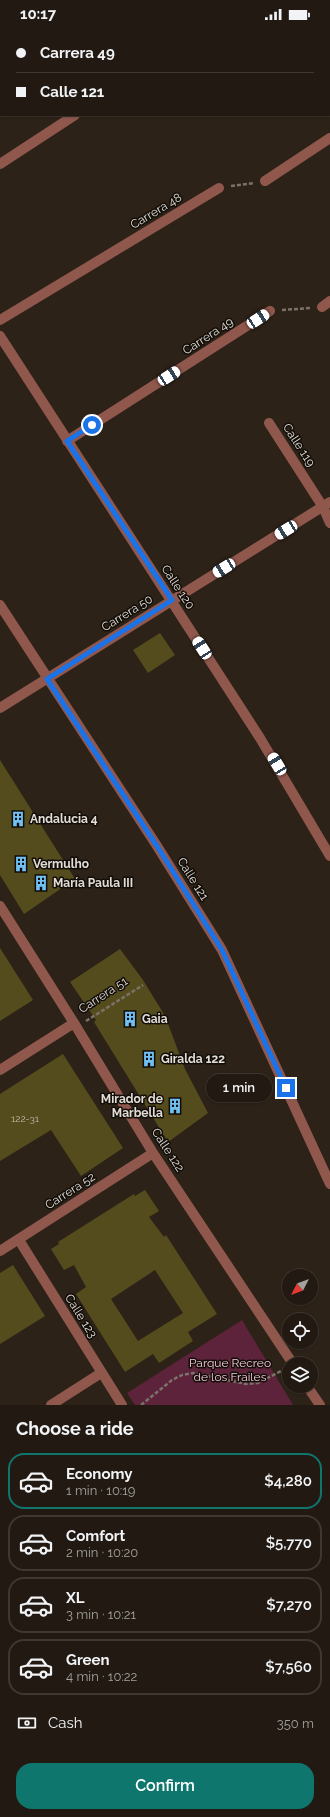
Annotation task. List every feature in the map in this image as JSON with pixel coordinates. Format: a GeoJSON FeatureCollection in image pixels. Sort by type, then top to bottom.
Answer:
{"type":"FeatureCollection","features":[{"type":"Feature","properties":{"kind":"street"},"geometry":{"type":"LineString","coordinates":[[0,164],[73,116]]}},
{"type":"Feature","properties":{"kind":"street"},"geometry":{"type":"LineString","coordinates":[[265,181],[330,138]]}},
{"type":"Feature","properties":{"kind":"street","name":"Carrera 48"},"geometry":{"type":"LineString","coordinates":[[0,320],[219,188]]}},
{"type":"Feature","properties":{"kind":"street","name":"Carrera 49"},"geometry":{"type":"LineString","coordinates":[[67,441],[270,311]]}},
{"type":"Feature","properties":{"kind":"street","name":"Calle 120"},"geometry":{"type":"LineString","coordinates":[[0,336],[260,738],[330,856]]}},
{"type":"Feature","properties":{"kind":"street","name":"Calle 119"},"geometry":{"type":"LineString","coordinates":[[270,423],[326,504],[330,523]]}},
{"type":"Feature","properties":{"kind":"street","name":"Carrera 50"},"geometry":{"type":"LineString","coordinates":[[0,708],[326,504]]}},
{"type":"Feature","properties":{"kind":"street","name":"Calle 121"},"geometry":{"type":"LineString","coordinates":[[0,605],[157,846],[222,950],[330,1184]]}},
{"type":"Feature","properties":{"kind":"street","name":"Calle 122"},"geometry":{"type":"LineString","coordinates":[[0,906],[153,1153],[288,1357]]}},
{"type":"Feature","properties":{"kind":"street","name":"Carrera 51"},"geometry":{"type":"LineString","coordinates":[[0,1070],[75,1025]]}},
{"type":"Feature","properties":{"kind":"street","name":"Carrera 52"},"geometry":{"type":"LineString","coordinates":[[0,1251],[153,1153]]}},
{"type":"Feature","properties":{"kind":"street","name":"Calle 123"},"geometry":{"type":"LineString","coordinates":[[19,1240],[122,1405]]}},
{"type":"Feature","properties":{"kind":"street"},"geometry":{"type":"LineString","coordinates":[[51,1405],[101,1373]]}},
{"type":"Feature","properties":{"kind":"street"},"geometry":{"type":"LineString","coordinates":[[312,1393],[320,1405]]}},
{"type":"Feature","properties":{"kind":"path"},"geometry":{"type":"LineString","coordinates":[[219,188],[265,181]]}},
{"type":"Feature","properties":{"kind":"path"},"geometry":{"type":"LineString","coordinates":[[270,311],[326,304]]}},
{"type":"Feature","properties":{"kind":"path","name":"Carrera 51"},"geometry":{"type":"LineString","coordinates":[[75,1025],[143,985]]}},
{"type":"Feature","properties":{"kind":"path"},"geometry":{"type":"LineString","coordinates":[[141,1405],[172,1380],[182,1375],[193,1373],[246,1384],[258,1383],[282,1371]]}},
{"type":"Feature","properties":{"kind":"green space","name":"Parque Recreo de los Frailes"},"geometry":{"type":"Polygon","coordinates":[[[242,1320],[282,1387],[282,1393],[286,1393],[293,1405],[135,1405],[127,1393],[242,1320]]]}},
{"type":"Feature","properties":{"kind":"building"},"geometry":{"type":"Polygon","coordinates":[[[160,633],[175,655],[148,673],[133,650],[160,633]]]}},
{"type":"Feature","properties":{"kind":"building"},"geometry":{"type":"Polygon","coordinates":[[[0,760],[75,879],[24,914],[0,875],[0,760]]]}},
{"type":"Feature","properties":{"kind":"building"},"geometry":{"type":"Polygon","coordinates":[[[0,948],[33,1000],[0,1021],[0,948]]]}},
{"type":"Feature","properties":{"kind":"building"},"geometry":{"type":"Polygon","coordinates":[[[120,949],[143,980],[165,1016],[185,1069],[208,1113],[168,1142],[94,1022],[96,1020],[70,982],[120,949]]]}},
{"type":"Feature","properties":{"kind":"building"},"geometry":{"type":"Polygon","coordinates":[[[63,1054],[123,1148],[81,1176],[51,1130],[0,1161],[0,1094],[63,1054]]]}},
{"type":"Feature","properties":{"kind":"building"},"geometry":{"type":"Polygon","coordinates":[[[145,1190],[159,1211],[149,1217],[164,1237],[166,1235],[217,1314],[188,1332],[193,1341],[159,1363],[153,1354],[125,1372],[76,1294],[86,1287],[74,1265],[64,1270],[51,1249],[59,1244],[58,1242],[134,1194],[135,1196],[145,1190]],[[155,1270],[111,1299],[138,1341],[183,1313],[155,1270]]]}},
{"type":"Feature","properties":{"kind":"building"},"geometry":{"type":"Polygon","coordinates":[[[13,1265],[45,1316],[0,1344],[0,1273],[13,1265]]]}},
{"type":"Feature","properties":{"kind":"place","name":"Andalucia 4"},"geometry":{"type":"Point","coordinates":[18,819]}},
{"type":"Feature","properties":{"kind":"place","name":"Vermulho"},"geometry":{"type":"Point","coordinates":[21,864]}},
{"type":"Feature","properties":{"kind":"place","name":"María Paula III"},"geometry":{"type":"Point","coordinates":[41,883]}},
{"type":"Feature","properties":{"kind":"place","name":"Gaia"},"geometry":{"type":"Point","coordinates":[130,1019]}},
{"type":"Feature","properties":{"kind":"place","name":"Giralda 122"},"geometry":{"type":"Point","coordinates":[149,1059]}},
{"type":"Feature","properties":{"kind":"place","name":"Mirador de Marbella"},"geometry":{"type":"Point","coordinates":[175,1106]}},
{"type":"Feature","properties":{"kind":"route"},"geometry":{"type":"LineString","coordinates":[[92,425],[67,441],[172,600],[47,679],[157,846],[222,950],[286,1088]]}}]}
